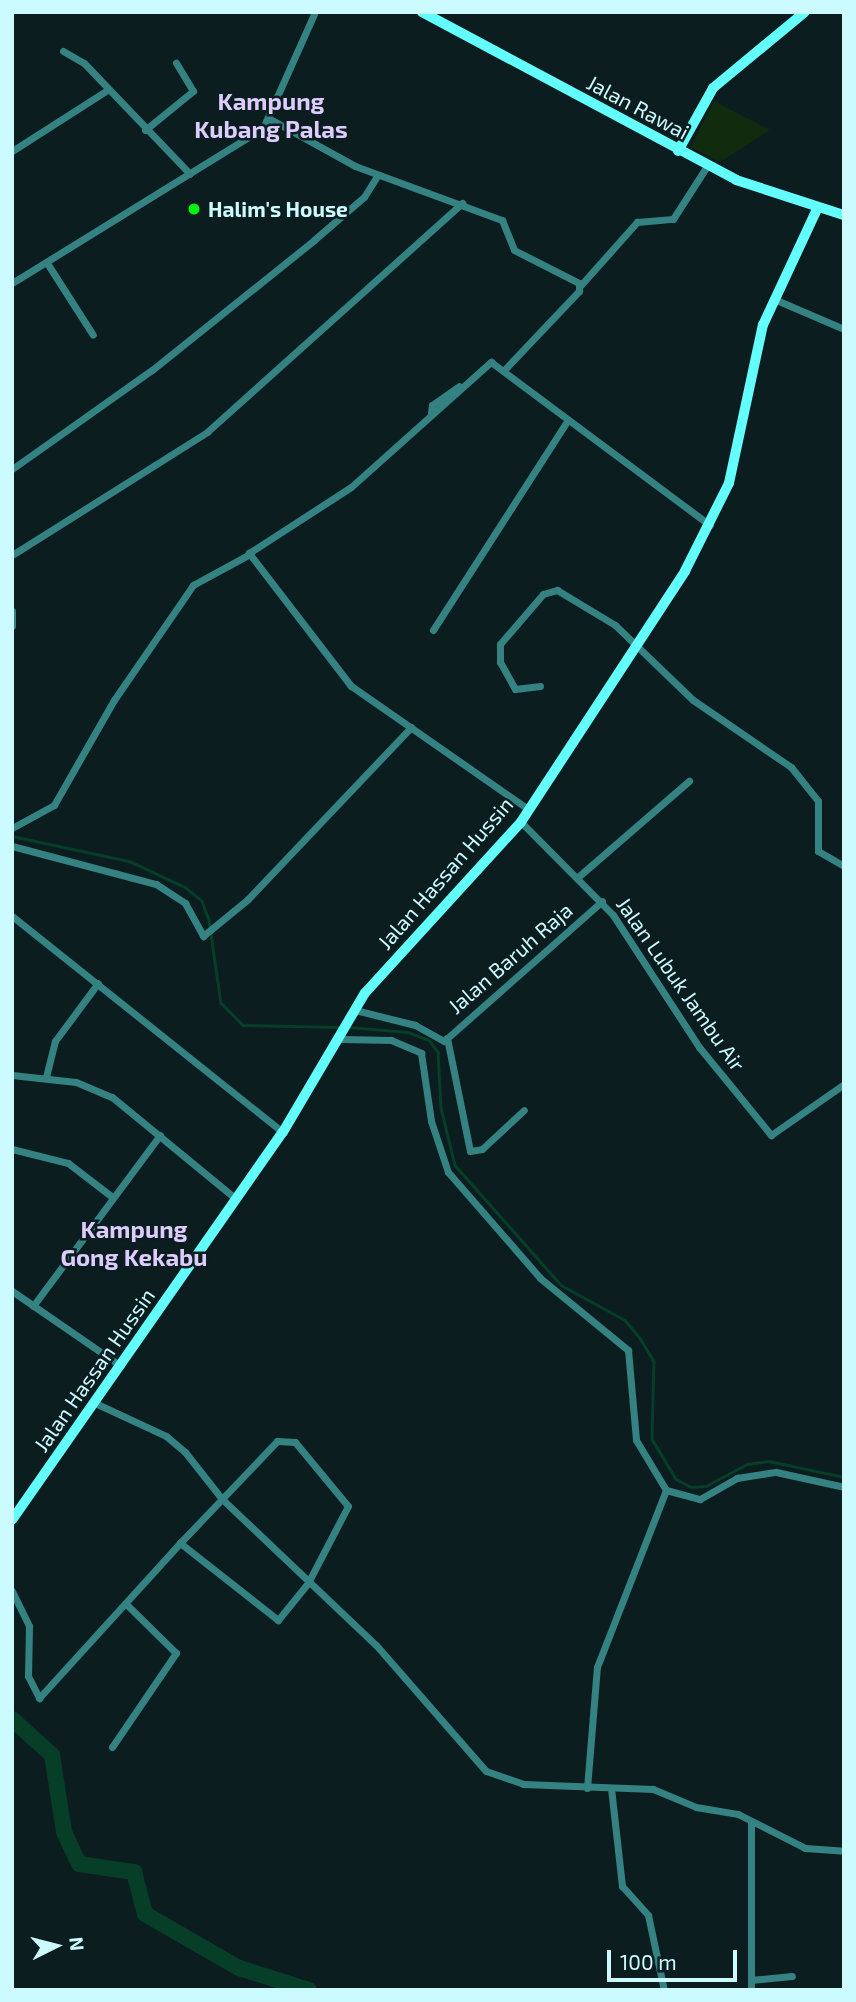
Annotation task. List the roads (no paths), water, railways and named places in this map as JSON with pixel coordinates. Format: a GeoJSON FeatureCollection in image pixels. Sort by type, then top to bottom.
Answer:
{"type":"FeatureCollection","features":[{"type":"Feature","properties":{"kind":"street"},"geometry":{"type":"LineString","coordinates":[[12,283],[190,174],[270,119],[315,12]]}},
{"type":"Feature","properties":{"kind":"street","name":"Jalan Rawai"},"geometry":{"type":"LineString","coordinates":[[422,12],[707,166],[844,215]]}},
{"type":"Feature","properties":{"kind":"street"},"geometry":{"type":"LineString","coordinates":[[678,151],[712,88],[805,12]]}},
{"type":"Feature","properties":{"kind":"street"},"geometry":{"type":"LineString","coordinates":[[63,51],[83,63],[106,91],[190,174]]}},
{"type":"Feature","properties":{"kind":"street"},"geometry":{"type":"LineString","coordinates":[[145,130],[193,91],[176,63]]}},
{"type":"Feature","properties":{"kind":"street"},"geometry":{"type":"LineString","coordinates":[[12,151],[106,91]]}},
{"type":"Feature","properties":{"kind":"street"},"geometry":{"type":"LineString","coordinates":[[270,119],[378,175],[462,203],[504,221],[514,250],[579,288]]}},
{"type":"Feature","properties":{"kind":"street"},"geometry":{"type":"LineString","coordinates":[[503,371],[637,222],[673,219],[707,166]]}},
{"type":"Feature","properties":{"kind":"street"},"geometry":{"type":"LineString","coordinates":[[12,469],[152,370],[314,240],[364,197],[378,175]]}},
{"type":"Feature","properties":{"kind":"street"},"geometry":{"type":"LineString","coordinates":[[12,555],[207,432],[462,203]]}},
{"type":"Feature","properties":{"kind":"street","name":"Jalan Hassan Hussin"},"geometry":{"type":"LineString","coordinates":[[12,1520],[283,1132],[343,1037],[352,1015],[521,822],[710,525],[741,445],[757,346],[774,299],[818,207]]}},
{"type":"Feature","properties":{"kind":"street"},"geometry":{"type":"LineString","coordinates":[[47,264],[93,335]]}},
{"type":"Feature","properties":{"kind":"street"},"geometry":{"type":"LineString","coordinates":[[774,299],[844,329]]}},
{"type":"Feature","properties":{"kind":"street"},"geometry":{"type":"LineString","coordinates":[[13,827],[54,805],[114,700],[192,585],[248,555],[351,487],[431,413],[432,405],[491,362],[710,525]]}},
{"type":"Feature","properties":{"kind":"street"},"geometry":{"type":"LineString","coordinates":[[433,630],[568,420]]}},
{"type":"Feature","properties":{"kind":"street"},"geometry":{"type":"LineString","coordinates":[[248,555],[351,685],[528,809]]}},
{"type":"Feature","properties":{"kind":"street"},"geometry":{"type":"LineString","coordinates":[[540,686],[518,692],[499,650],[549,590],[634,641],[693,700],[809,785],[818,801],[818,852],[844,866]]}},
{"type":"Feature","properties":{"kind":"street"},"geometry":{"type":"LineString","coordinates":[[12,611],[12,626]]}},
{"type":"Feature","properties":{"kind":"street"},"geometry":{"type":"LineString","coordinates":[[12,846],[156,884],[185,903],[205,936],[218,929],[411,727]]}},
{"type":"Feature","properties":{"kind":"street"},"geometry":{"type":"LineString","coordinates":[[578,877],[689,781]]}},
{"type":"Feature","properties":{"kind":"street","name":"Jalan Lubuk Jambu Air"},"geometry":{"type":"LineString","coordinates":[[521,822],[602,901],[665,987],[699,1048],[749,1110],[776,1136],[844,1084]]}},
{"type":"Feature","properties":{"kind":"street","name":"Jalan Baruh Raja"},"geometry":{"type":"LineString","coordinates":[[444,1040],[602,901]]}},
{"type":"Feature","properties":{"kind":"street"},"geometry":{"type":"LineString","coordinates":[[12,916],[283,1132]]}},
{"type":"Feature","properties":{"kind":"street"},"geometry":{"type":"LineString","coordinates":[[46,1077],[55,1041],[98,983]]}},
{"type":"Feature","properties":{"kind":"street"},"geometry":{"type":"LineString","coordinates":[[352,1015],[415,1025],[444,1040],[470,1151],[482,1149],[524,1110]]}},
{"type":"Feature","properties":{"kind":"street"},"geometry":{"type":"LineString","coordinates":[[343,1037],[391,1040],[421,1053],[431,1121],[448,1172],[540,1278],[628,1350],[636,1440],[666,1490],[699,1499],[737,1478],[776,1472],[844,1487]]}},
{"type":"Feature","properties":{"kind":"street"},"geometry":{"type":"LineString","coordinates":[[12,1075],[46,1077],[106,1094],[236,1199]]}},
{"type":"Feature","properties":{"kind":"street"},"geometry":{"type":"LineString","coordinates":[[33,1306],[111,1196],[160,1135]]}},
{"type":"Feature","properties":{"kind":"street"},"geometry":{"type":"LineString","coordinates":[[12,1149],[68,1163],[111,1196]]}},
{"type":"Feature","properties":{"kind":"street"},"geometry":{"type":"LineString","coordinates":[[12,1291],[121,1366]]}},
{"type":"Feature","properties":{"kind":"street"},"geometry":{"type":"LineString","coordinates":[[95,1403],[166,1436],[222,1499],[376,1645],[472,1761],[503,1780],[587,1788],[653,1788],[751,1822],[804,1848],[844,1851]]}},
{"type":"Feature","properties":{"kind":"street"},"geometry":{"type":"LineString","coordinates":[[12,1591],[29,1626],[28,1676],[37,1699],[180,1543],[280,1439],[309,1456],[349,1510],[309,1583],[276,1620],[180,1543]]}},
{"type":"Feature","properties":{"kind":"street"},"geometry":{"type":"LineString","coordinates":[[587,1788],[597,1667],[666,1490]]}},
{"type":"Feature","properties":{"kind":"street"},"geometry":{"type":"LineString","coordinates":[[112,1747],[176,1653],[125,1603]]}},
{"type":"Feature","properties":{"kind":"street"},"geometry":{"type":"LineString","coordinates":[[611,1788],[622,1886],[648,1914],[664,1990]]}},
{"type":"Feature","properties":{"kind":"street"},"geometry":{"type":"LineString","coordinates":[[751,1822],[751,1990]]}},
{"type":"Feature","properties":{"kind":"street"},"geometry":{"type":"LineString","coordinates":[[751,1980],[792,1976]]}},
{"type":"Feature","properties":{"kind":"waterway"},"geometry":{"type":"LineString","coordinates":[[12,836],[129,861],[185,887],[202,901],[209,920],[221,1003],[243,1025],[341,1027]]}},
{"type":"Feature","properties":{"kind":"waterway"},"geometry":{"type":"LineString","coordinates":[[348,1027],[408,1032],[429,1040],[438,1052],[441,1108],[455,1165],[561,1285],[625,1320],[640,1338],[654,1361],[652,1439],[676,1479],[691,1487],[706,1486],[747,1464],[769,1461],[844,1477]]}},
{"type":"Feature","properties":{"kind":"waterway"},"geometry":{"type":"LineString","coordinates":[[12,1719],[52,1755],[64,1832],[79,1864],[134,1872],[145,1914],[239,1968],[309,1990]]}},
{"type":"Feature","properties":{"kind":"place","name":"Halim's House"},"geometry":{"type":"Point","coordinates":[194,209]}},
{"type":"Feature","properties":{"kind":"district","name":"Kampung Kubang Palas"},"geometry":{"type":"Point","coordinates":[271,115]}},
{"type":"Feature","properties":{"kind":"district","name":"Kampung Gong Kekabu"},"geometry":{"type":"Point","coordinates":[134,1243]}}]}
